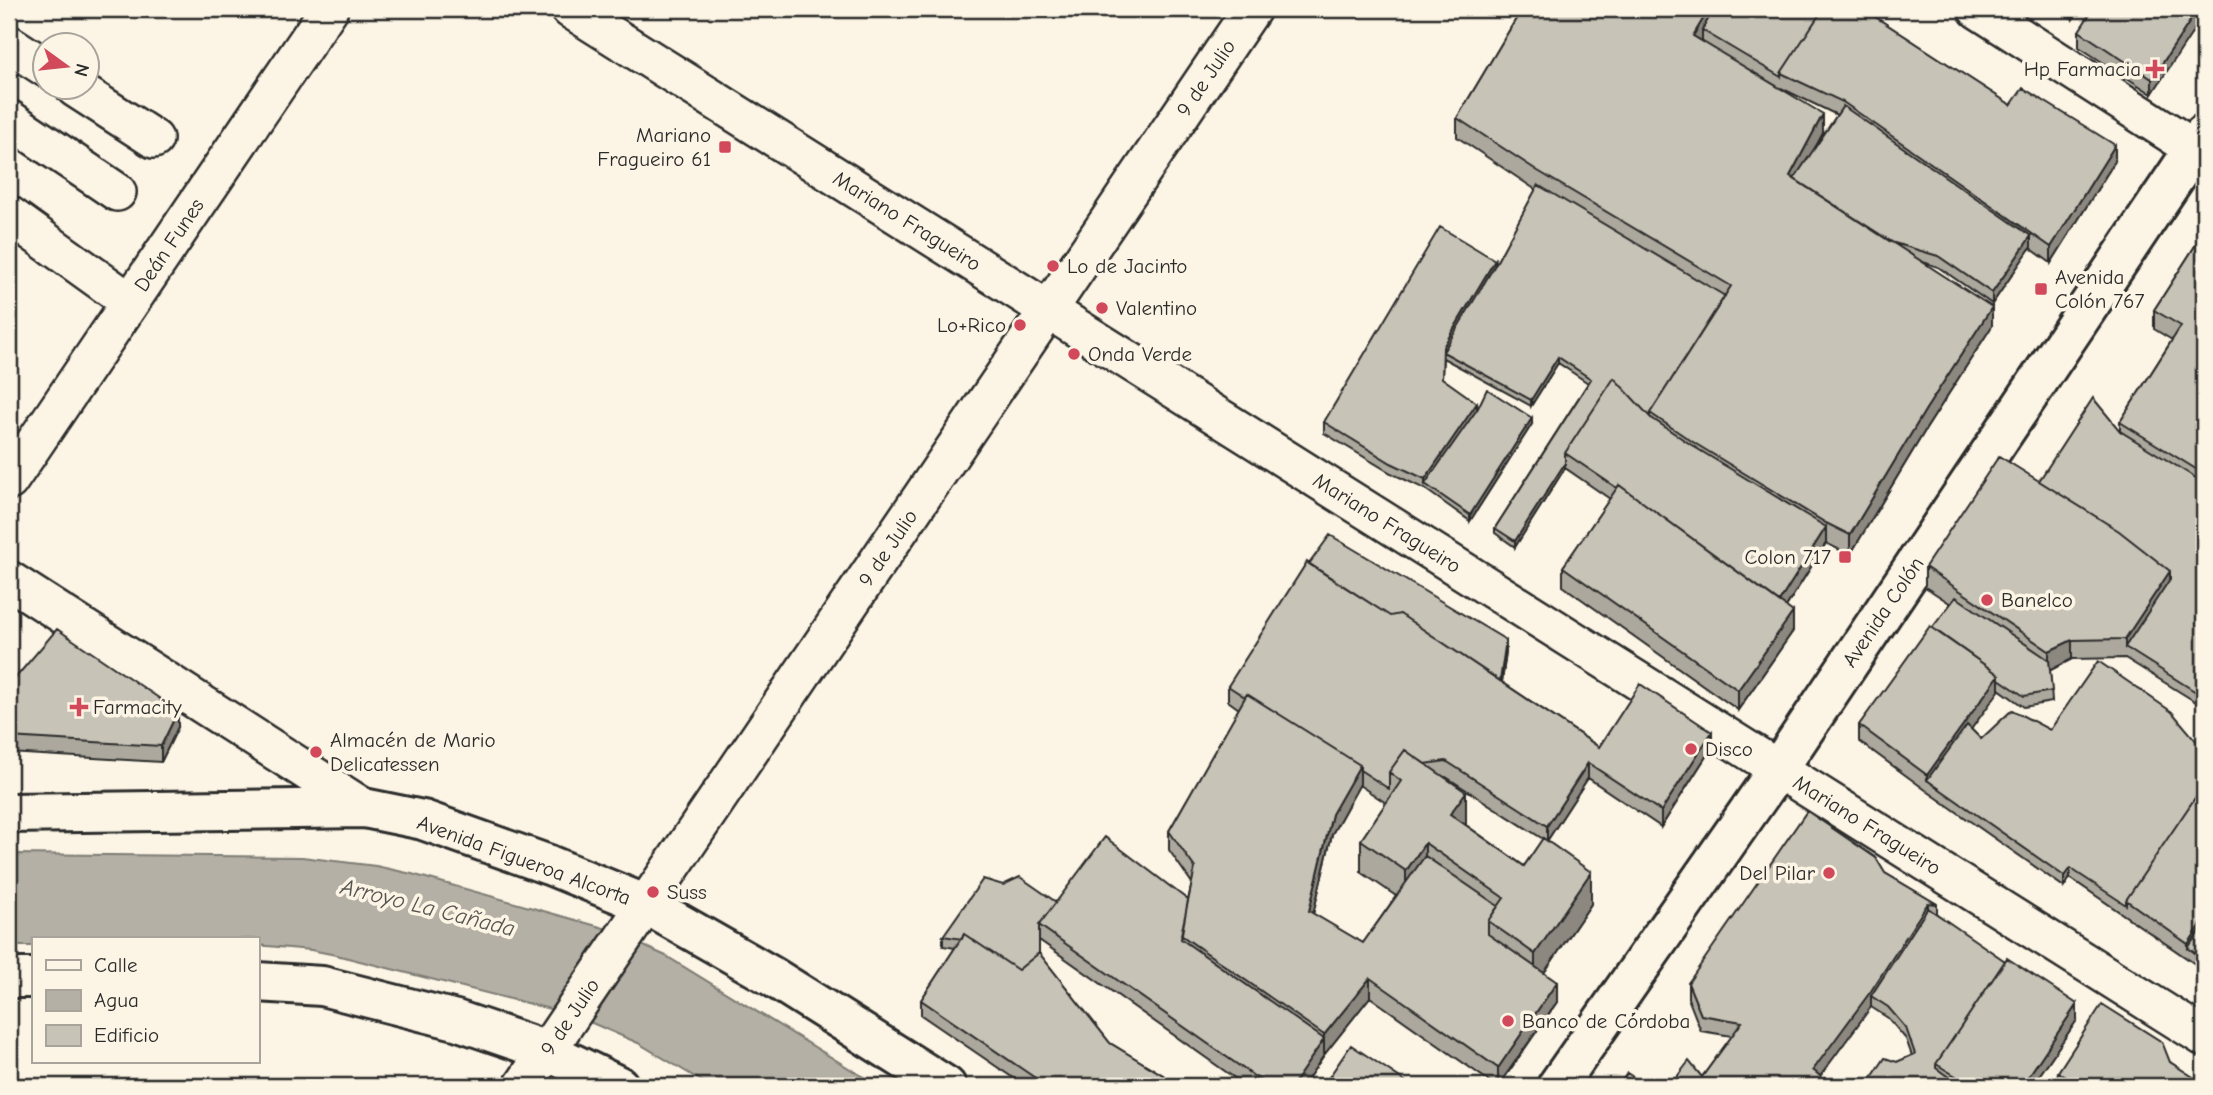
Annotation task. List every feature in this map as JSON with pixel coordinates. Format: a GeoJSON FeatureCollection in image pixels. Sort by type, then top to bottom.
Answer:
{"type":"FeatureCollection","features":[{"type":"Feature","properties":{"kind":"main road","name":"Avenida Colón"},"geometry":{"type":"LineString","coordinates":[[1557,1086],[1778,769],[2201,146]]}},
{"type":"Feature","properties":{"kind":"main road","name":"Avenida Figueroa Alcorta"},"geometry":{"type":"LineString","coordinates":[[9,813],[364,808],[423,820],[549,865],[647,905],[773,977],[946,1086]]}},
{"type":"Feature","properties":{"kind":"main road"},"geometry":{"type":"LineString","coordinates":[[9,978],[32,978]]}},
{"type":"Feature","properties":{"kind":"main road"},"geometry":{"type":"LineString","coordinates":[[259,982],[322,986],[456,1020],[547,1051],[620,1086]]}},
{"type":"Feature","properties":{"kind":"street","name":"Deán Funes"},"geometry":{"type":"LineString","coordinates":[[9,481],[329,9]]}},
{"type":"Feature","properties":{"kind":"street","name":"Mariano Fragueiro"},"geometry":{"type":"LineString","coordinates":[[570,9],[2204,1037]]}},
{"type":"Feature","properties":{"kind":"street","name":"9 de Julio"},"geometry":{"type":"LineString","coordinates":[[523,1086],[1252,9]]}},
{"type":"Feature","properties":{"kind":"street"},"geometry":{"type":"LineString","coordinates":[[1977,9],[2201,146]]}},
{"type":"Feature","properties":{"kind":"street"},"geometry":{"type":"LineString","coordinates":[[9,44],[32,59]]}},
{"type":"Feature","properties":{"kind":"street"},"geometry":{"type":"LineString","coordinates":[[97,102],[154,139]]}},
{"type":"Feature","properties":{"kind":"street"},"geometry":{"type":"LineString","coordinates":[[9,119],[117,192]]}},
{"type":"Feature","properties":{"kind":"street"},"geometry":{"type":"LineString","coordinates":[[9,215],[130,302]]}},
{"type":"Feature","properties":{"kind":"street"},"geometry":{"type":"LineString","coordinates":[[9,580],[364,808]]}},
{"type":"Feature","properties":{"kind":"water","name":"Arroyo La Cañada"},"geometry":{"type":"Polygon","coordinates":[[[9,854],[302,857],[376,866],[604,928],[666,956],[878,1086],[710,1086],[638,1043],[554,1010],[336,955],[259,945],[259,937],[32,937],[32,946],[9,946],[9,854]]]}},
{"type":"Feature","properties":{"kind":"building"},"geometry":{"type":"Polygon","coordinates":[[[1522,9],[1709,9],[1693,36],[1823,114],[1790,176],[1992,307],[1850,535],[1696,444],[1650,413],[1731,286],[1538,171],[1457,118],[1522,9]]]}},
{"type":"Feature","properties":{"kind":"building"},"geometry":{"type":"Polygon","coordinates":[[[1714,9],[1823,9],[1781,73],[1781,77],[1702,30],[1714,9]]]}},
{"type":"Feature","properties":{"kind":"building"},"geometry":{"type":"Polygon","coordinates":[[[1823,9],[1863,9],[2011,105],[2023,88],[2115,145],[2051,247],[1843,102],[1781,73],[1823,9]]]}},
{"type":"Feature","properties":{"kind":"building"},"geometry":{"type":"Polygon","coordinates":[[[2093,9],[2198,9],[2152,79],[2079,31],[2093,9]]]}},
{"type":"Feature","properties":{"kind":"building"},"geometry":{"type":"Polygon","coordinates":[[[1843,106],[2031,236],[1992,293],[1938,256],[1891,242],[1794,179],[1843,106]]]}},
{"type":"Feature","properties":{"kind":"building"},"geometry":{"type":"Polygon","coordinates":[[[1538,185],[1725,296],[1650,413],[1650,417],[1614,378],[1565,453],[1565,463],[1515,541],[1495,528],[1591,379],[1558,357],[1531,400],[1443,352],[1495,265],[1538,185]]]}},
{"type":"Feature","properties":{"kind":"building"},"geometry":{"type":"Polygon","coordinates":[[[1440,227],[1495,260],[1443,347],[1442,378],[1477,403],[1425,479],[1391,463],[1324,422],[1440,227]]]}},
{"type":"Feature","properties":{"kind":"building"},"geometry":{"type":"Polygon","coordinates":[[[2204,232],[2204,474],[2120,422],[2181,326],[2154,310],[2204,232]]]}},
{"type":"Feature","properties":{"kind":"building"},"geometry":{"type":"Polygon","coordinates":[[[1614,378],[1650,417],[1826,527],[1779,602],[1619,485],[1617,488],[1565,453],[1614,378]]]}},
{"type":"Feature","properties":{"kind":"building"},"geometry":{"type":"Polygon","coordinates":[[[1487,389],[1532,418],[1470,515],[1425,484],[1478,408],[1487,389]]]}},
{"type":"Feature","properties":{"kind":"building"},"geometry":{"type":"Polygon","coordinates":[[[2093,398],[2120,431],[2204,483],[2204,697],[2125,647],[2170,579],[2170,571],[2119,531],[2039,481],[2093,398]]]}},
{"type":"Feature","properties":{"kind":"building"},"geometry":{"type":"Polygon","coordinates":[[[1999,456],[2119,531],[2170,571],[2125,639],[2072,640],[2049,651],[1925,567],[1999,456]]]}},
{"type":"Feature","properties":{"kind":"building"},"geometry":{"type":"Polygon","coordinates":[[[1619,485],[1793,612],[1738,690],[1563,567],[1619,485]]]}},
{"type":"Feature","properties":{"kind":"building"},"geometry":{"type":"Polygon","coordinates":[[[1330,535],[1506,640],[1500,681],[1400,614],[1390,616],[1309,564],[1330,535]]]}},
{"type":"Feature","properties":{"kind":"building"},"geometry":{"type":"Polygon","coordinates":[[[1307,562],[1390,616],[1400,614],[1599,747],[1640,684],[1712,732],[1661,811],[1588,763],[1547,826],[1446,761],[1425,764],[1405,750],[1389,772],[1389,789],[1360,770],[1360,765],[1247,694],[1245,697],[1228,686],[1307,562]]]}},
{"type":"Feature","properties":{"kind":"building"},"geometry":{"type":"Polygon","coordinates":[[[1956,597],[2049,660],[2052,691],[2024,696],[1932,628],[1956,597]]]}},
{"type":"Feature","properties":{"kind":"building"},"geometry":{"type":"Polygon","coordinates":[[[1930,626],[1999,675],[1927,775],[1859,725],[1930,626]]]}},
{"type":"Feature","properties":{"kind":"building","name":"Farmacity"},"geometry":{"type":"Polygon","coordinates":[[[57,629],[178,711],[161,746],[9,737],[11,683],[57,629]]]}},
{"type":"Feature","properties":{"kind":"building"},"geometry":{"type":"Polygon","coordinates":[[[2098,661],[2172,712],[2204,750],[2204,789],[2201,794],[2199,792],[2126,900],[2126,905],[2070,868],[2064,876],[1927,780],[1967,725],[1981,739],[2012,710],[2050,730],[2098,661]]]}},
{"type":"Feature","properties":{"kind":"building"},"geometry":{"type":"Polygon","coordinates":[[[1247,694],[1360,765],[1332,814],[1309,911],[1363,943],[1425,856],[1498,906],[1488,921],[1488,934],[1557,982],[1498,1068],[1370,978],[1324,1035],[1181,935],[1195,868],[1169,831],[1247,694]]]}},
{"type":"Feature","properties":{"kind":"building"},"geometry":{"type":"Polygon","coordinates":[[[1405,750],[1466,792],[1450,814],[1524,866],[1543,838],[1591,872],[1535,954],[1488,921],[1504,898],[1425,843],[1406,871],[1361,840],[1401,781],[1389,772],[1405,750]]]}},
{"type":"Feature","properties":{"kind":"building"},"geometry":{"type":"Polygon","coordinates":[[[2199,792],[2204,796],[2204,920],[2188,944],[2126,900],[2199,792]]]}},
{"type":"Feature","properties":{"kind":"building"},"geometry":{"type":"Polygon","coordinates":[[[1807,811],[1876,858],[1885,873],[1937,904],[1928,903],[1871,991],[1813,1070],[1832,1086],[1670,1086],[1689,1061],[1702,1077],[1742,1022],[1701,1015],[1688,983],[1807,811]]]}},
{"type":"Feature","properties":{"kind":"building"},"geometry":{"type":"Polygon","coordinates":[[[1105,837],[1188,900],[1181,939],[1324,1039],[1292,1086],[1268,1086],[1039,925],[1105,837]]]}},
{"type":"Feature","properties":{"kind":"building"},"geometry":{"type":"Polygon","coordinates":[[[1020,877],[1056,902],[1039,925],[1039,953],[1018,970],[964,934],[962,939],[943,936],[983,879],[1003,885],[1020,877]]]}},
{"type":"Feature","properties":{"kind":"building"},"geometry":{"type":"Polygon","coordinates":[[[1928,908],[2005,961],[1936,1064],[1936,1068],[1954,1081],[1950,1086],[1866,1086],[1885,1058],[1897,1062],[1915,1054],[1906,1028],[1888,1007],[1871,996],[1928,908]]]}},
{"type":"Feature","properties":{"kind":"building"},"geometry":{"type":"Polygon","coordinates":[[[2204,925],[2204,959],[2188,948],[2204,925]]]}},
{"type":"Feature","properties":{"kind":"building"},"geometry":{"type":"Polygon","coordinates":[[[964,934],[1018,970],[1039,953],[1110,1043],[1181,1086],[1047,1086],[921,1000],[964,934]]]}},
{"type":"Feature","properties":{"kind":"building"},"geometry":{"type":"Polygon","coordinates":[[[2007,958],[2077,1004],[2022,1086],[1961,1086],[1964,1081],[1936,1064],[2007,958]]]}},
{"type":"Feature","properties":{"kind":"building"},"geometry":{"type":"Polygon","coordinates":[[[2102,1004],[2162,1042],[2170,1062],[2204,1086],[2082,1086],[2058,1072],[2102,1004]]]}},
{"type":"Feature","properties":{"kind":"building"},"geometry":{"type":"Polygon","coordinates":[[[1351,1045],[1412,1086],[1323,1086],[1351,1045]]]}},
{"type":"Feature","properties":{"kind":"building"},"geometry":{"type":"Polygon","coordinates":[[[1627,1073],[1647,1086],[1619,1086],[1627,1073]]]}},
{"type":"Feature","properties":{"kind":"building"},"geometry":{"type":"Polygon","coordinates":[[[2058,1077],[2073,1086],[2056,1086],[2058,1077]]]}},
{"type":"Feature","properties":{"kind":"place","name":"Hp Farmacia"},"geometry":{"type":"Point","coordinates":[2155,69]}},
{"type":"Feature","properties":{"kind":"place","name":"Mariano Fragueiro 61"},"geometry":{"type":"Point","coordinates":[725,147]}},
{"type":"Feature","properties":{"kind":"place","name":"Lo de Jacinto"},"geometry":{"type":"Point","coordinates":[1053,266]}},
{"type":"Feature","properties":{"kind":"place","name":"Avenida Colón 767"},"geometry":{"type":"Point","coordinates":[2041,289]}},
{"type":"Feature","properties":{"kind":"place","name":"Valentino"},"geometry":{"type":"Point","coordinates":[1102,308]}},
{"type":"Feature","properties":{"kind":"place","name":"Lo+Rico"},"geometry":{"type":"Point","coordinates":[1020,325]}},
{"type":"Feature","properties":{"kind":"place","name":"Onda Verde"},"geometry":{"type":"Point","coordinates":[1074,354]}},
{"type":"Feature","properties":{"kind":"place","name":"Colon 717"},"geometry":{"type":"Point","coordinates":[1845,557]}},
{"type":"Feature","properties":{"kind":"place","name":"Banelco"},"geometry":{"type":"Point","coordinates":[1987,600]}},
{"type":"Feature","properties":{"kind":"place","name":"Farmacity"},"geometry":{"type":"Point","coordinates":[79,707]}},
{"type":"Feature","properties":{"kind":"place","name":"Disco"},"geometry":{"type":"Point","coordinates":[1691,749]}},
{"type":"Feature","properties":{"kind":"place","name":"Almacén de Mario Delicatessen"},"geometry":{"type":"Point","coordinates":[316,752]}},
{"type":"Feature","properties":{"kind":"place","name":"Del Pilar"},"geometry":{"type":"Point","coordinates":[1829,873]}},
{"type":"Feature","properties":{"kind":"place","name":"Suss"},"geometry":{"type":"Point","coordinates":[653,892]}},
{"type":"Feature","properties":{"kind":"place","name":"Banco de Córdoba"},"geometry":{"type":"Point","coordinates":[1508,1021]}}]}
